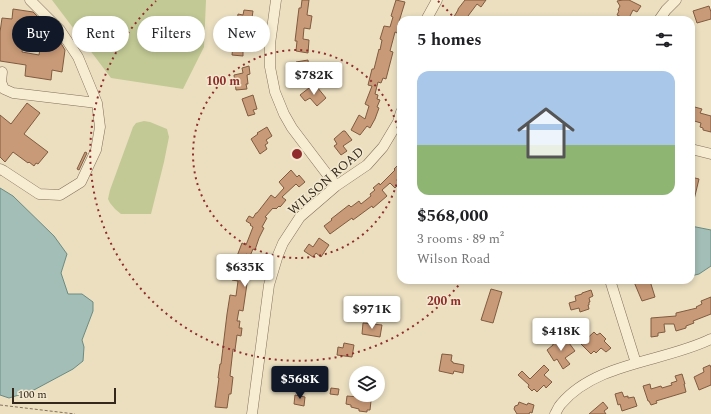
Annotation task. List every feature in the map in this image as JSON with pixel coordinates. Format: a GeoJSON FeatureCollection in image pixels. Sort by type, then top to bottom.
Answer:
{"type":"FeatureCollection","features":[{"type":"Feature","properties":{"kind":"street"},"geometry":{"type":"LineString","coordinates":[[0,169],[39,194],[60,195],[81,182],[96,150],[100,127],[97,103],[78,57],[60,30],[30,0]]}},
{"type":"Feature","properties":{"kind":"street"},"geometry":{"type":"LineString","coordinates":[[276,0],[270,44],[270,67],[275,92],[284,114],[292,128],[336,186]]}},
{"type":"Feature","properties":{"kind":"street"},"geometry":{"type":"LineString","coordinates":[[428,16],[437,0]]}},
{"type":"Feature","properties":{"kind":"street"},"geometry":{"type":"LineString","coordinates":[[662,16],[676,0]]}},
{"type":"Feature","properties":{"kind":"street"},"geometry":{"type":"LineString","coordinates":[[2,72],[1,82],[4,89],[13,93],[97,103]]}},
{"type":"Feature","properties":{"kind":"street","name":"WILSON ROAD"},"geometry":{"type":"LineString","coordinates":[[252,414],[269,285],[283,243],[300,217],[336,186],[367,165],[383,146],[397,124]]}},
{"type":"Feature","properties":{"kind":"street"},"geometry":{"type":"LineString","coordinates":[[695,149],[711,154]]}},
{"type":"Feature","properties":{"kind":"street"},"geometry":{"type":"LineString","coordinates":[[611,284],[636,363]]}},
{"type":"Feature","properties":{"kind":"street"},"geometry":{"type":"LineString","coordinates":[[555,414],[560,404],[586,383],[636,363],[684,350],[711,339]]}},
{"type":"Feature","properties":{"kind":"path"},"geometry":{"type":"LineString","coordinates":[[0,405],[75,414]]}},
{"type":"Feature","properties":{"kind":"green space"},"geometry":{"type":"Polygon","coordinates":[[[52,0],[206,0],[205,24],[205,16],[137,16],[137,52],[202,52],[183,89],[111,78],[91,52],[129,52],[129,16],[72,16],[72,26],[52,0]]]}},
{"type":"Feature","properties":{"kind":"green space"},"geometry":{"type":"Polygon","coordinates":[[[144,121],[167,129],[169,137],[164,162],[151,214],[121,214],[115,209],[108,199],[110,190],[133,127],[136,123],[144,121]]]}},
{"type":"Feature","properties":{"kind":"water"},"geometry":{"type":"Polygon","coordinates":[[[0,188],[13,196],[54,236],[67,254],[61,273],[68,294],[82,294],[93,302],[93,311],[82,340],[84,347],[83,361],[73,369],[32,391],[9,398],[0,395],[0,188]]]}},
{"type":"Feature","properties":{"kind":"water"},"geometry":{"type":"Polygon","coordinates":[[[695,227],[711,230],[711,266],[695,275],[695,227]]]}},
{"type":"Feature","properties":{"kind":"building"},"geometry":{"type":"Polygon","coordinates":[[[302,0],[309,0],[307,15],[312,16],[310,29],[304,28],[303,39],[309,40],[308,53],[296,51],[297,41],[295,41],[299,8],[301,8],[302,0]]]}},
{"type":"Feature","properties":{"kind":"building"},"geometry":{"type":"Polygon","coordinates":[[[396,0],[405,2],[401,16],[397,16],[397,33],[395,32],[390,51],[393,52],[386,79],[383,78],[381,83],[378,82],[375,94],[378,95],[377,99],[380,100],[377,107],[379,108],[370,128],[367,126],[360,135],[351,130],[359,115],[365,119],[369,106],[365,104],[372,86],[368,85],[372,69],[374,69],[379,49],[380,50],[382,40],[380,39],[384,26],[390,27],[393,17],[391,16],[396,0]]]}},
{"type":"Feature","properties":{"kind":"building"},"geometry":{"type":"Polygon","coordinates":[[[465,0],[486,0],[481,7],[477,4],[468,16],[454,16],[465,0]]]}},
{"type":"Feature","properties":{"kind":"building"},"geometry":{"type":"Polygon","coordinates":[[[629,0],[641,6],[637,12],[633,10],[630,16],[619,16],[617,15],[620,6],[617,1],[629,0]]]}},
{"type":"Feature","properties":{"kind":"building"},"geometry":{"type":"Polygon","coordinates":[[[709,6],[711,19],[697,23],[693,11],[709,6]]]}},
{"type":"Feature","properties":{"kind":"building"},"geometry":{"type":"Polygon","coordinates":[[[13,9],[33,12],[37,16],[12,16],[13,9]]]}},
{"type":"Feature","properties":{"kind":"building"},"geometry":{"type":"Polygon","coordinates":[[[244,10],[253,11],[252,16],[238,16],[238,14],[243,15],[244,10]]]}},
{"type":"Feature","properties":{"kind":"building"},"geometry":{"type":"Polygon","coordinates":[[[2,18],[12,19],[12,52],[39,55],[40,52],[64,52],[64,48],[65,50],[62,72],[52,70],[51,80],[25,76],[26,65],[0,61],[0,32],[2,18]]]}},
{"type":"Feature","properties":{"kind":"building"},"geometry":{"type":"Polygon","coordinates":[[[232,52],[243,52],[243,56],[232,55],[232,52]]]}},
{"type":"Feature","properties":{"kind":"building"},"geometry":{"type":"Polygon","coordinates":[[[308,60],[310,78],[298,80],[296,62],[308,60]]]}},
{"type":"Feature","properties":{"kind":"building"},"geometry":{"type":"Polygon","coordinates":[[[249,66],[250,74],[247,75],[247,89],[236,90],[234,75],[243,73],[242,68],[249,66]]]}},
{"type":"Feature","properties":{"kind":"building"},"geometry":{"type":"Polygon","coordinates":[[[317,87],[326,98],[317,106],[310,98],[305,101],[300,95],[309,88],[312,91],[317,87]]]}},
{"type":"Feature","properties":{"kind":"building"},"geometry":{"type":"Polygon","coordinates":[[[253,95],[257,109],[253,110],[255,114],[248,116],[242,99],[253,95]]]}},
{"type":"Feature","properties":{"kind":"building"},"geometry":{"type":"Polygon","coordinates":[[[27,103],[40,113],[24,134],[48,152],[38,164],[36,163],[34,166],[13,152],[5,162],[0,157],[0,115],[11,124],[27,103]]]}},
{"type":"Feature","properties":{"kind":"building"},"geometry":{"type":"Polygon","coordinates":[[[695,107],[702,109],[700,113],[711,116],[711,132],[703,130],[703,128],[700,127],[701,123],[695,121],[695,107]]]}},
{"type":"Feature","properties":{"kind":"building"},"geometry":{"type":"Polygon","coordinates":[[[267,127],[272,136],[266,140],[268,143],[265,145],[267,149],[260,154],[251,139],[267,127]]]}},
{"type":"Feature","properties":{"kind":"building"},"geometry":{"type":"Polygon","coordinates":[[[345,131],[352,140],[343,146],[347,151],[341,155],[334,146],[337,144],[334,139],[345,131]]]}},
{"type":"Feature","properties":{"kind":"building"},"geometry":{"type":"Polygon","coordinates":[[[85,152],[87,153],[79,170],[77,169],[85,152]]]}},
{"type":"Feature","properties":{"kind":"building"},"geometry":{"type":"Polygon","coordinates":[[[397,166],[397,186],[395,188],[390,183],[382,190],[387,196],[373,208],[372,206],[353,220],[352,218],[330,234],[324,226],[349,205],[351,207],[359,201],[361,204],[371,196],[370,194],[375,190],[373,188],[379,183],[380,185],[395,170],[394,169],[397,166]]]}},
{"type":"Feature","properties":{"kind":"building"},"geometry":{"type":"Polygon","coordinates":[[[291,170],[297,177],[299,175],[305,182],[299,187],[296,184],[282,197],[286,200],[281,206],[276,209],[273,208],[265,217],[267,218],[262,227],[264,228],[255,250],[253,249],[250,256],[246,254],[244,270],[247,271],[246,277],[248,277],[243,311],[239,310],[237,321],[240,321],[239,328],[242,328],[241,336],[237,335],[235,350],[233,349],[230,376],[233,377],[231,394],[229,394],[227,408],[215,407],[230,295],[236,296],[238,281],[232,280],[234,264],[242,243],[246,245],[253,227],[246,221],[249,216],[253,218],[271,195],[275,198],[284,188],[279,182],[291,170]]]}},
{"type":"Feature","properties":{"kind":"building"},"geometry":{"type":"Polygon","coordinates":[[[695,178],[699,179],[695,196],[695,178]]]}},
{"type":"Feature","properties":{"kind":"building"},"geometry":{"type":"Polygon","coordinates":[[[319,238],[329,245],[321,257],[316,253],[313,257],[304,251],[309,244],[313,247],[319,238]]]}},
{"type":"Feature","properties":{"kind":"building"},"geometry":{"type":"Polygon","coordinates":[[[635,284],[651,284],[655,297],[642,301],[635,284]]]}},
{"type":"Feature","properties":{"kind":"building"},"geometry":{"type":"Polygon","coordinates":[[[491,289],[502,292],[493,323],[481,320],[491,289]]]}},
{"type":"Feature","properties":{"kind":"building"},"geometry":{"type":"Polygon","coordinates":[[[591,290],[593,296],[589,298],[589,309],[580,312],[579,308],[571,310],[569,303],[576,301],[575,296],[591,290]]]}},
{"type":"Feature","properties":{"kind":"building"},"geometry":{"type":"Polygon","coordinates":[[[711,297],[711,314],[693,321],[694,323],[686,326],[686,328],[676,331],[674,324],[664,324],[665,332],[658,333],[658,336],[651,337],[651,318],[676,316],[676,313],[697,308],[696,307],[702,304],[701,301],[711,297]]]}},
{"type":"Feature","properties":{"kind":"building"},"geometry":{"type":"Polygon","coordinates":[[[363,323],[382,325],[380,337],[362,334],[363,323]]]}},
{"type":"Feature","properties":{"kind":"building"},"geometry":{"type":"Polygon","coordinates":[[[594,332],[597,335],[600,333],[606,339],[604,341],[611,348],[606,352],[601,348],[596,353],[594,351],[591,354],[581,344],[594,332]]]}},
{"type":"Feature","properties":{"kind":"building"},"geometry":{"type":"Polygon","coordinates":[[[563,335],[575,351],[565,358],[570,364],[563,369],[557,359],[554,361],[547,350],[560,340],[563,335]]]}},
{"type":"Feature","properties":{"kind":"building"},"geometry":{"type":"Polygon","coordinates":[[[344,343],[354,345],[352,357],[337,355],[338,347],[343,348],[344,343]]]}},
{"type":"Feature","properties":{"kind":"building"},"geometry":{"type":"Polygon","coordinates":[[[442,354],[452,355],[451,361],[453,363],[464,365],[463,373],[454,371],[453,374],[439,371],[442,354]]]}},
{"type":"Feature","properties":{"kind":"building"},"geometry":{"type":"Polygon","coordinates":[[[544,365],[549,370],[544,375],[552,382],[546,388],[544,385],[537,392],[534,389],[532,391],[528,387],[529,385],[518,375],[522,371],[530,379],[544,365]]]}},
{"type":"Feature","properties":{"kind":"building"},"geometry":{"type":"Polygon","coordinates":[[[710,365],[711,385],[699,390],[694,377],[704,372],[703,368],[710,365]]]}},
{"type":"Feature","properties":{"kind":"building"},"geometry":{"type":"Polygon","coordinates":[[[682,374],[686,392],[656,401],[657,403],[651,405],[648,401],[643,386],[650,384],[651,389],[672,385],[671,383],[677,381],[675,376],[682,374]]]}},
{"type":"Feature","properties":{"kind":"building"},"geometry":{"type":"Polygon","coordinates":[[[331,388],[339,389],[338,395],[330,394],[331,388]]]}},
{"type":"Feature","properties":{"kind":"building"},"geometry":{"type":"Polygon","coordinates":[[[622,392],[624,397],[634,397],[637,406],[622,411],[620,404],[618,405],[615,394],[622,392]]]}},
{"type":"Feature","properties":{"kind":"building"},"geometry":{"type":"Polygon","coordinates":[[[295,395],[305,397],[304,406],[294,404],[295,395]]]}},
{"type":"Feature","properties":{"kind":"building"},"geometry":{"type":"Polygon","coordinates":[[[347,396],[349,396],[349,402],[371,402],[370,410],[367,410],[367,412],[359,411],[359,409],[346,404],[347,396]]]}},
{"type":"Feature","properties":{"kind":"building"},"geometry":{"type":"Polygon","coordinates":[[[519,402],[527,405],[528,403],[534,405],[532,413],[517,414],[514,409],[519,402]]]}},
{"type":"Feature","properties":{"kind":"building"},"geometry":{"type":"Polygon","coordinates":[[[603,402],[608,408],[604,411],[606,414],[589,414],[603,402]]]}}]}
